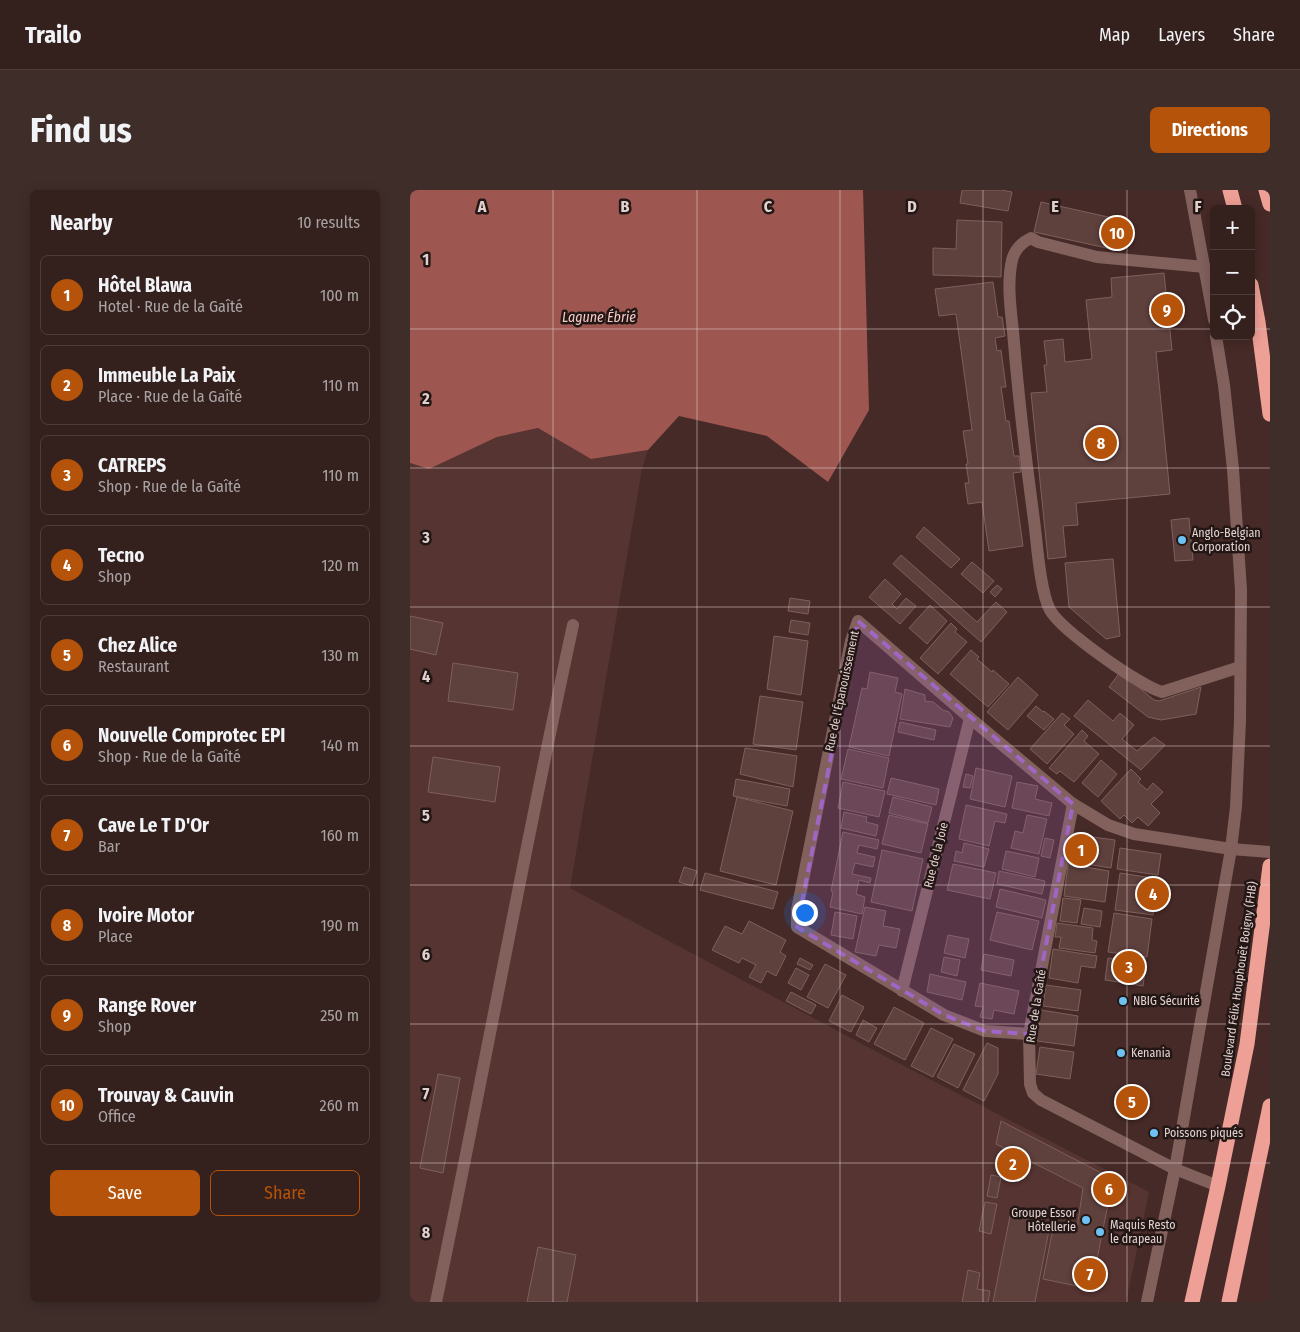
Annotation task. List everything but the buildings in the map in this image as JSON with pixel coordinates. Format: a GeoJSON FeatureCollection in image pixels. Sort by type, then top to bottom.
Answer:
{"type":"FeatureCollection","features":[{"type":"Feature","properties":{"kind":"highway"},"geometry":{"type":"LineString","coordinates":[[1230,190],[1234,205]]}},
{"type":"Feature","properties":{"kind":"highway"},"geometry":{"type":"LineString","coordinates":[[1266,190],[1270,204]]}},
{"type":"Feature","properties":{"kind":"highway"},"geometry":{"type":"LineString","coordinates":[[1253,295],[1270,414]]}},
{"type":"Feature","properties":{"kind":"highway","name":"Boulevard Félix Houphouët Boigny (FHB)"},"geometry":{"type":"LineString","coordinates":[[1192,1302],[1247,1044],[1270,866]]}},
{"type":"Feature","properties":{"kind":"highway"},"geometry":{"type":"LineString","coordinates":[[1229,1302],[1270,1106]]}},
{"type":"Feature","properties":{"kind":"street"},"geometry":{"type":"LineString","coordinates":[[1190,190],[1210,296]]}},
{"type":"Feature","properties":{"kind":"street"},"geometry":{"type":"LineString","coordinates":[[1205,267],[1097,257],[1038,242],[1031,238],[1021,243],[1012,261],[1009,291],[1018,399],[1042,579],[1050,610],[1066,629],[1136,680],[1154,690],[1162,692],[1240,667]]}},
{"type":"Feature","properties":{"kind":"street"},"geometry":{"type":"LineString","coordinates":[[1147,1302],[1175,1169],[1232,849],[1236,807],[1240,721],[1241,590],[1233,469],[1224,386],[1217,340]]}},
{"type":"Feature","properties":{"kind":"street","name":"Rue de l'Épanouissement"},"geometry":{"type":"LineString","coordinates":[[1029,1034],[985,1031],[944,1015],[797,927],[798,910],[851,640],[858,621],[1072,804],[1108,825],[1134,834],[1232,849],[1270,852]]}},
{"type":"Feature","properties":{"kind":"street"},"geometry":{"type":"LineString","coordinates":[[436,1302],[572,625]]}},
{"type":"Feature","properties":{"kind":"street","name":"Rue de la Joie"},"geometry":{"type":"LineString","coordinates":[[902,991],[970,718]]}},
{"type":"Feature","properties":{"kind":"street","name":"Rue de la Gaîté"},"geometry":{"type":"LineString","coordinates":[[1072,804],[1029,1034],[1030,1084],[1033,1093],[1041,1100],[1175,1169],[1218,1186]]}},
{"type":"Feature","properties":{"kind":"highlighted area"},"geometry":{"type":"Polygon","coordinates":[[[858,621],[1073,804],[1029,1034],[985,1031],[944,1015],[797,927],[858,621]]]}},
{"type":"Feature","properties":{"kind":"shaded area"},"geometry":{"type":"Polygon","coordinates":[[[538,428],[591,459],[648,450],[642,469],[570,888],[877,1052],[1149,1192],[1126,1302],[410,1302],[410,463],[429,469],[497,437],[538,428]]]}},
{"type":"Feature","properties":{"kind":"water","name":"Lagune Ébrié"},"geometry":{"type":"Polygon","coordinates":[[[410,190],[863,190],[869,410],[828,482],[767,436],[679,416],[648,450],[591,459],[538,428],[497,437],[429,469],[410,463],[410,190]]]}},
{"type":"Feature","properties":{"kind":"place","name":"Trouvay & Cauvin"},"geometry":{"type":"Point","coordinates":[1117,233]}},
{"type":"Feature","properties":{"kind":"place","name":"Range Rover"},"geometry":{"type":"Point","coordinates":[1167,310]}},
{"type":"Feature","properties":{"kind":"place","name":"Ivoire Motor"},"geometry":{"type":"Point","coordinates":[1101,443]}},
{"type":"Feature","properties":{"kind":"place","name":"Anglo-Belgian Corporation"},"geometry":{"type":"Point","coordinates":[1182,540]}},
{"type":"Feature","properties":{"kind":"place","name":"Hôtel Blawa"},"geometry":{"type":"Point","coordinates":[1081,850]}},
{"type":"Feature","properties":{"kind":"place","name":"Tecno"},"geometry":{"type":"Point","coordinates":[1153,894]}},
{"type":"Feature","properties":{"kind":"place","name":"CATREPS"},"geometry":{"type":"Point","coordinates":[1129,967]}},
{"type":"Feature","properties":{"kind":"place","name":"NBIG Sécurité"},"geometry":{"type":"Point","coordinates":[1123,1001]}},
{"type":"Feature","properties":{"kind":"place","name":"Kenania"},"geometry":{"type":"Point","coordinates":[1121,1053]}},
{"type":"Feature","properties":{"kind":"place","name":"Chez Alice"},"geometry":{"type":"Point","coordinates":[1132,1102]}},
{"type":"Feature","properties":{"kind":"place","name":"Poissons piqués"},"geometry":{"type":"Point","coordinates":[1154,1133]}},
{"type":"Feature","properties":{"kind":"place","name":"Immeuble La Paix"},"geometry":{"type":"Point","coordinates":[1013,1164]}},
{"type":"Feature","properties":{"kind":"place","name":"Nouvelle Comprotec EPI"},"geometry":{"type":"Point","coordinates":[1109,1189]}},
{"type":"Feature","properties":{"kind":"place","name":"Groupe Essor Hôtellerie"},"geometry":{"type":"Point","coordinates":[1086,1220]}},
{"type":"Feature","properties":{"kind":"place","name":"Maquis Resto le drapeau"},"geometry":{"type":"Point","coordinates":[1100,1232]}},
{"type":"Feature","properties":{"kind":"place","name":"Cave Le T D'Or"},"geometry":{"type":"Point","coordinates":[1090,1274]}}]}
